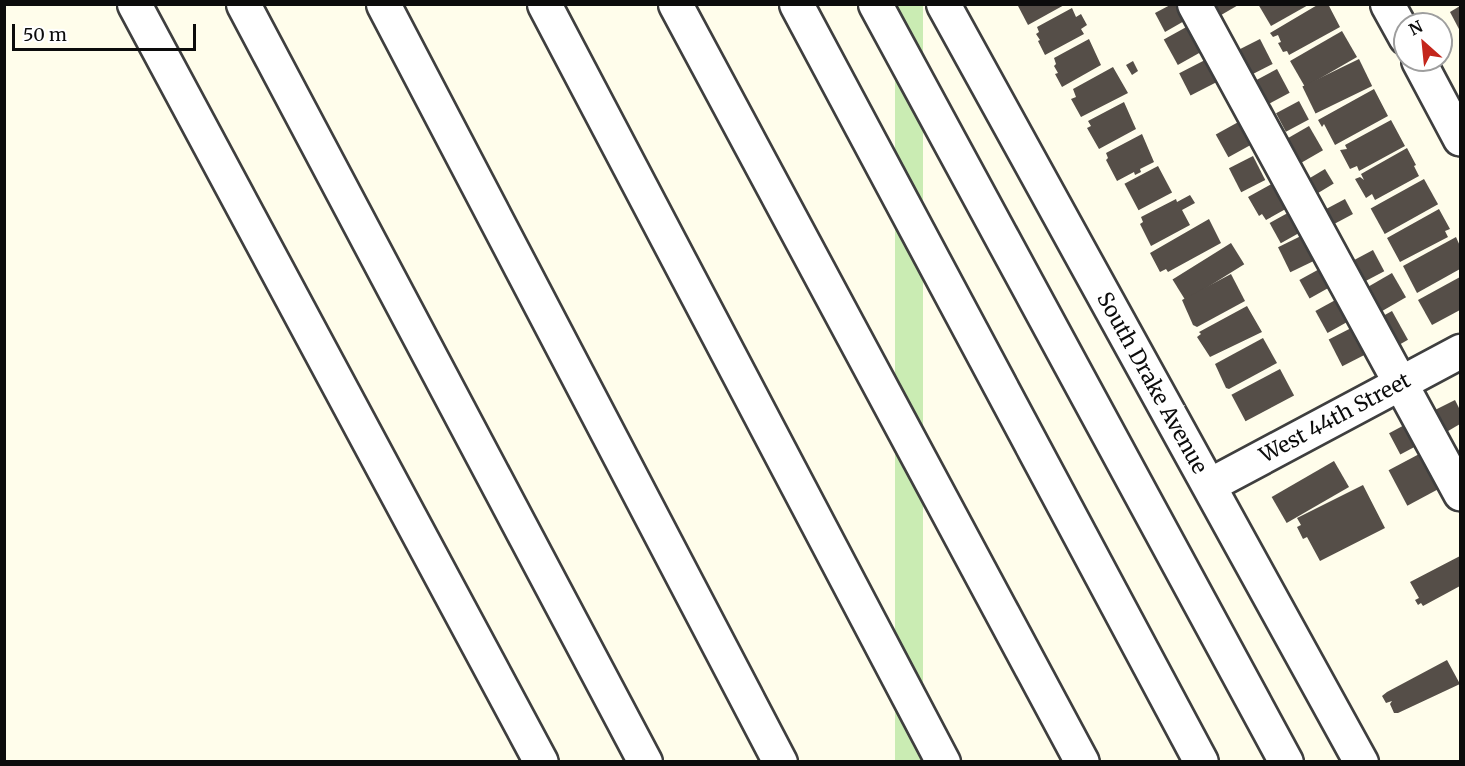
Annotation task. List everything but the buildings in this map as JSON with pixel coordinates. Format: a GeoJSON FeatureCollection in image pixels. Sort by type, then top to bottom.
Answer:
{"type":"FeatureCollection","features":[{"type":"Feature","properties":{"kind":"street"},"geometry":{"type":"LineString","coordinates":[[243,4],[645,762]]}},
{"type":"Feature","properties":{"kind":"street"},"geometry":{"type":"LineString","coordinates":[[383,4],[780,762]]}},
{"type":"Feature","properties":{"kind":"street"},"geometry":{"type":"LineString","coordinates":[[544,4],[943,762]]}},
{"type":"Feature","properties":{"kind":"street"},"geometry":{"type":"LineString","coordinates":[[675,4],[1082,762]]}},
{"type":"Feature","properties":{"kind":"street"},"geometry":{"type":"LineString","coordinates":[[796,4],[1201,762]]}},
{"type":"Feature","properties":{"kind":"street"},"geometry":{"type":"LineString","coordinates":[[875,4],[1286,762]]}},
{"type":"Feature","properties":{"kind":"street","name":"South Drake Avenue"},"geometry":{"type":"LineString","coordinates":[[943,4],[1360,762]]}},
{"type":"Feature","properties":{"kind":"street"},"geometry":{"type":"LineString","coordinates":[[1194,4],[1461,493]]}},
{"type":"Feature","properties":{"kind":"street"},"geometry":{"type":"LineString","coordinates":[[146,9],[541,762]]}},
{"type":"Feature","properties":{"kind":"street"},"geometry":{"type":"LineString","coordinates":[[1425,72],[1461,139]]}},
{"type":"Feature","properties":{"kind":"street","name":"West 44th Street"},"geometry":{"type":"LineString","coordinates":[[1209,485],[1461,351]]}},
{"type":"Feature","properties":{"kind":"green space"},"geometry":{"type":"Polygon","coordinates":[[[895,5],[923,5],[923,762],[895,762],[895,5]]]}}]}
